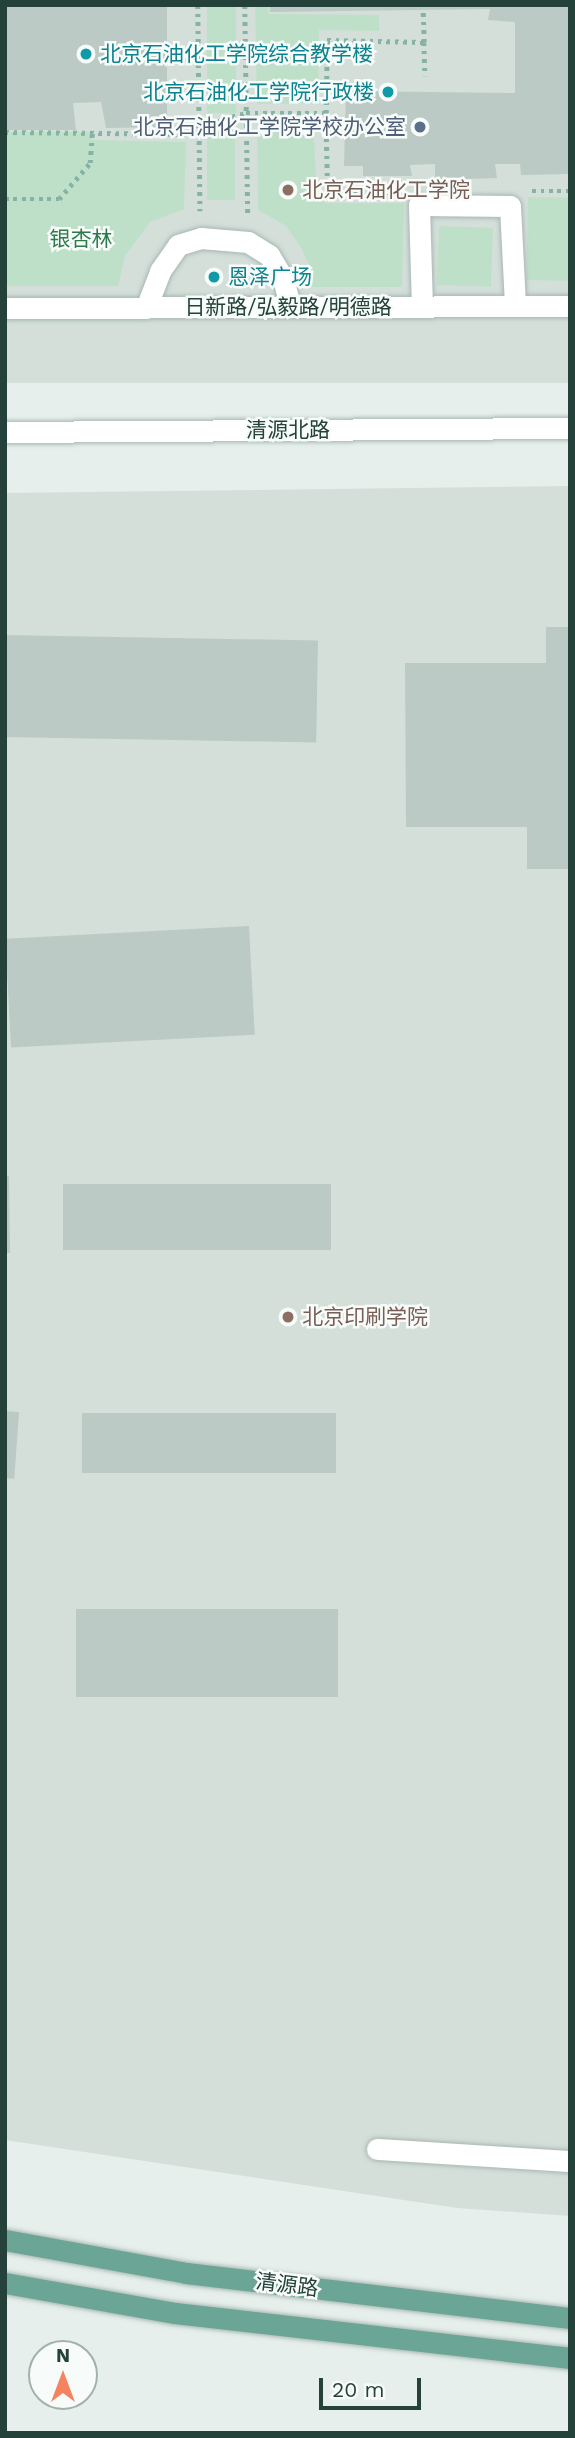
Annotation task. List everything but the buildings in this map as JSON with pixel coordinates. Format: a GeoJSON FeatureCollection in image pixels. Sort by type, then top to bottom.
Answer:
{"type":"FeatureCollection","features":[{"type":"Feature","properties":{"kind":"main road","name":"清源路"},"geometry":{"type":"LineString","coordinates":[[5,2240],[186,2273],[570,2318]]}},
{"type":"Feature","properties":{"kind":"main road","name":"清源路"},"geometry":{"type":"LineString","coordinates":[[5,2283],[175,2313],[570,2358]]}},
{"type":"Feature","properties":{"kind":"street"},"geometry":{"type":"LineString","coordinates":[[422,307],[419,205],[510,206],[515,306]]}},
{"type":"Feature","properties":{"kind":"street"},"geometry":{"type":"LineString","coordinates":[[146,307],[160,271],[178,244],[201,238],[248,242],[269,255],[283,278],[290,307]]}},
{"type":"Feature","properties":{"kind":"street","name":"日新路/弘毅路/明德路"},"geometry":{"type":"LineString","coordinates":[[5,307],[570,306]]}},
{"type":"Feature","properties":{"kind":"street","name":"清源北路"},"geometry":{"type":"LineString","coordinates":[[5,432],[570,428]]}},
{"type":"Feature","properties":{"kind":"street"},"geometry":{"type":"LineString","coordinates":[[377,2149],[570,2161]]}},
{"type":"Feature","properties":{"kind":"path"},"geometry":{"type":"LineString","coordinates":[[198,5],[201,238]]}},
{"type":"Feature","properties":{"kind":"path"},"geometry":{"type":"LineString","coordinates":[[245,5],[248,242]]}},
{"type":"Feature","properties":{"kind":"path"},"geometry":{"type":"LineString","coordinates":[[423,10],[425,76]]}},
{"type":"Feature","properties":{"kind":"path"},"geometry":{"type":"LineString","coordinates":[[408,193],[328,194],[327,40],[424,43]]}},
{"type":"Feature","properties":{"kind":"path"},"geometry":{"type":"LineString","coordinates":[[199,125],[246,113],[326,113]]}},
{"type":"Feature","properties":{"kind":"path"},"geometry":{"type":"LineString","coordinates":[[5,132],[199,134]]}},
{"type":"Feature","properties":{"kind":"path"},"geometry":{"type":"LineString","coordinates":[[5,199],[59,199],[90,163],[92,132]]}},
{"type":"Feature","properties":{"kind":"path"},"geometry":{"type":"LineString","coordinates":[[529,191],[570,191]]}},
{"type":"Feature","properties":{"kind":"shaded area","name":"北京石油化工学院"},"geometry":{"type":"Polygon","coordinates":[[[5,5],[570,5],[570,383],[5,383],[5,5]]]}},
{"type":"Feature","properties":{"kind":"shaded area","name":"北京印刷学院"},"geometry":{"type":"Polygon","coordinates":[[[570,486],[570,2216],[457,2208],[5,2140],[5,493],[570,486]]]}},
{"type":"Feature","properties":{"kind":"green space"},"geometry":{"type":"Polygon","coordinates":[[[207,5],[236,5],[236,113],[207,113],[207,5]]]}},
{"type":"Feature","properties":{"kind":"green space"},"geometry":{"type":"Polygon","coordinates":[[[255,5],[268,6],[269,14],[379,15],[379,31],[319,30],[318,103],[257,104],[255,5]]]}},
{"type":"Feature","properties":{"kind":"green space"},"geometry":{"type":"Polygon","coordinates":[[[257,121],[313,121],[317,195],[327,203],[404,203],[402,287],[310,287],[312,272],[301,248],[286,226],[258,210],[257,121]]]}},
{"type":"Feature","properties":{"kind":"green space"},"geometry":{"type":"Polygon","coordinates":[[[207,125],[235,125],[235,200],[207,200],[207,125]]]}},
{"type":"Feature","properties":{"kind":"green space","name":"银杏林"},"geometry":{"type":"Polygon","coordinates":[[[5,132],[92,132],[92,140],[186,142],[184,209],[150,222],[125,256],[118,286],[5,286],[5,132]]]}},
{"type":"Feature","properties":{"kind":"green space"},"geometry":{"type":"Polygon","coordinates":[[[528,197],[570,198],[569,281],[527,280],[528,197]]]}},
{"type":"Feature","properties":{"kind":"green space"},"geometry":{"type":"Polygon","coordinates":[[[439,226],[493,228],[491,287],[437,285],[439,226]]]}},
{"type":"Feature","properties":{"kind":"place","name":"北京石油化工学院综合教学楼"},"geometry":{"type":"Point","coordinates":[86,54]}},
{"type":"Feature","properties":{"kind":"place","name":"北京石油化工学院行政楼"},"geometry":{"type":"Point","coordinates":[388,92]}},
{"type":"Feature","properties":{"kind":"place","name":"北京石油化工学院学校办公室"},"geometry":{"type":"Point","coordinates":[420,127]}},
{"type":"Feature","properties":{"kind":"place","name":"北京石油化工学院"},"geometry":{"type":"Point","coordinates":[288,190]}},
{"type":"Feature","properties":{"kind":"place","name":"恩泽广场"},"geometry":{"type":"Point","coordinates":[214,277]}},
{"type":"Feature","properties":{"kind":"place","name":"北京印刷学院"},"geometry":{"type":"Point","coordinates":[288,1317]}}]}
